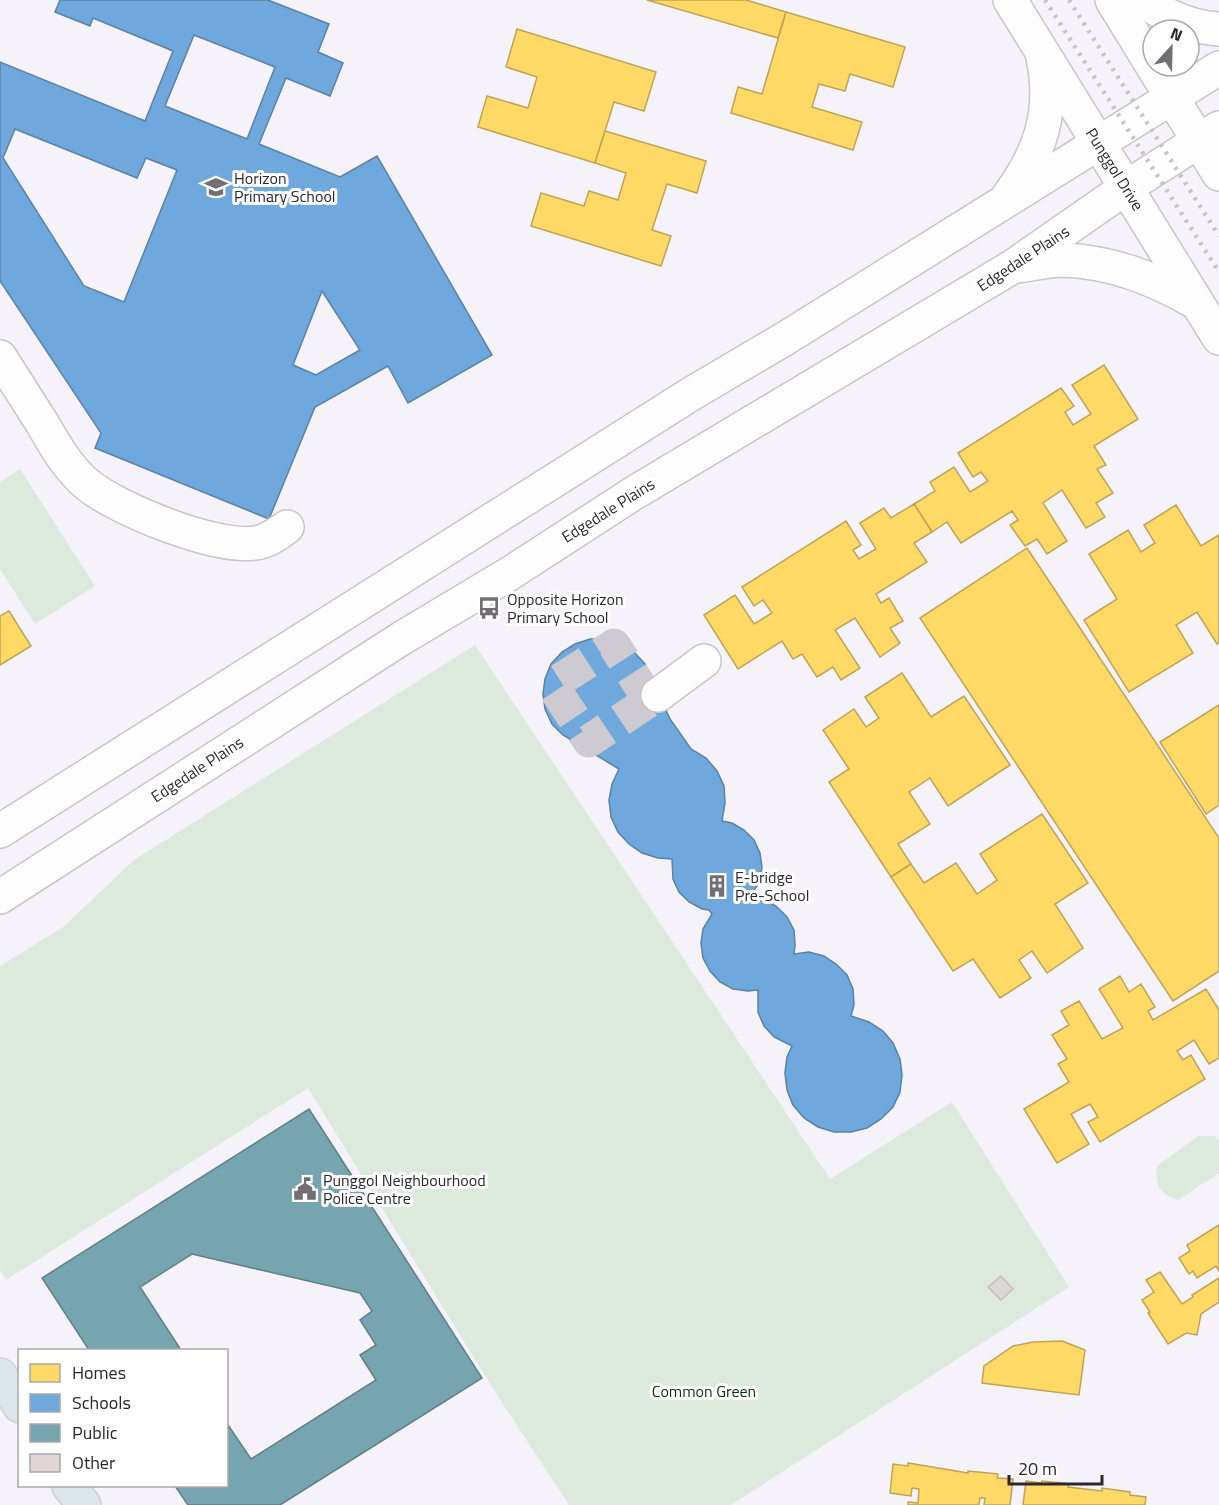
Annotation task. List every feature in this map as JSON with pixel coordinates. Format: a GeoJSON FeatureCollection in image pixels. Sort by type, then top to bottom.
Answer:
{"type":"FeatureCollection","features":[{"type":"Feature","properties":{"kind":"main road"},"geometry":{"type":"LineString","coordinates":[[0,1375],[18,1403]]}},
{"type":"Feature","properties":{"kind":"main road"},"geometry":{"type":"LineString","coordinates":[[70,1487],[84,1505]]}},
{"type":"Feature","properties":{"kind":"street","name":"Punggol Drive"},"geometry":{"type":"LineString","coordinates":[[1010,0],[1219,338]]}},
{"type":"Feature","properties":{"kind":"street"},"geometry":{"type":"LineString","coordinates":[[1112,0],[1172,97],[1210,135],[1219,174]]}},
{"type":"Feature","properties":{"kind":"street"},"geometry":{"type":"LineString","coordinates":[[1141,0],[1161,13],[1205,28],[1219,29]]}},
{"type":"Feature","properties":{"kind":"street"},"geometry":{"type":"LineString","coordinates":[[1003,204],[1031,163],[1046,117],[1048,94],[1041,50]]}},
{"type":"Feature","properties":{"kind":"street"},"geometry":{"type":"LineString","coordinates":[[0,831],[691,394],[786,338],[1219,68]]}},
{"type":"Feature","properties":{"kind":"street","name":"Edgedale Plains"},"geometry":{"type":"LineString","coordinates":[[0,897],[363,662],[508,574],[634,493],[1012,267],[1127,187],[1210,135]]}},
{"type":"Feature","properties":{"kind":"street"},"geometry":{"type":"LineString","coordinates":[[1012,267],[1062,260],[1113,266],[1156,281],[1196,303]]}},
{"type":"Feature","properties":{"kind":"street"},"geometry":{"type":"LineString","coordinates":[[0,357],[65,460],[88,485],[115,501],[186,533],[238,544],[264,541],[287,527]]}},
{"type":"Feature","properties":{"kind":"street"},"geometry":{"type":"LineString","coordinates":[[658,696],[704,661]]}},
{"type":"Feature","properties":{"kind":"green space"},"geometry":{"type":"Polygon","coordinates":[[[20,469],[95,586],[35,624],[0,569],[0,482],[20,469]]]}},
{"type":"Feature","properties":{"kind":"green space","name":"Common Green"},"geometry":{"type":"Polygon","coordinates":[[[475,645],[830,1179],[952,1102],[1069,1287],[731,1505],[569,1505],[495,1392],[308,1088],[6,1280],[0,1270],[0,966],[63,927],[134,860],[475,645]]]}},
{"type":"Feature","properties":{"kind":"green space"},"geometry":{"type":"Polygon","coordinates":[[[1198,1136],[1214,1136],[1219,1140],[1219,1173],[1178,1200],[1166,1195],[1158,1184],[1157,1166],[1198,1136]]]}},
{"type":"Feature","properties":{"kind":"building: Homes"},"geometry":{"type":"Polygon","coordinates":[[[647,0],[746,0],[786,12],[778,38],[647,0]]]}},
{"type":"Feature","properties":{"kind":"building: Homes"},"geometry":{"type":"Polygon","coordinates":[[[786,12],[905,47],[893,87],[850,74],[845,91],[819,84],[812,107],[862,122],[853,150],[731,113],[738,87],[762,94],[786,12]]]}},
{"type":"Feature","properties":{"kind":"building: Homes"},"geometry":{"type":"Polygon","coordinates":[[[517,29],[656,72],[644,111],[614,102],[595,163],[478,127],[487,96],[528,108],[537,77],[506,67],[517,29]]]}},
{"type":"Feature","properties":{"kind":"building: Homes"},"geometry":{"type":"Polygon","coordinates":[[[605,131],[706,161],[697,193],[667,184],[652,230],[671,236],[661,266],[531,226],[541,193],[584,206],[589,191],[618,200],[626,173],[595,163],[605,131]]]}},
{"type":"Feature","properties":{"kind":"building: Homes"},"geometry":{"type":"Polygon","coordinates":[[[1104,365],[1138,419],[1094,446],[1106,465],[1097,469],[1113,493],[1096,503],[1105,517],[1086,528],[1062,490],[1043,503],[1067,541],[1047,554],[1037,539],[1025,546],[1010,525],[1018,520],[1012,511],[961,543],[947,522],[932,532],[914,504],[935,491],[930,482],[954,467],[970,492],[988,481],[981,472],[973,477],[958,453],[1061,388],[1074,406],[1065,412],[1073,425],[1091,414],[1072,385],[1104,365]]]}},
{"type":"Feature","properties":{"kind":"building: Homes"},"geometry":{"type":"Polygon","coordinates":[[[914,504],[932,532],[914,543],[927,562],[876,594],[881,603],[889,598],[903,621],[890,628],[900,643],[880,657],[855,618],[835,630],[860,668],[841,680],[833,667],[817,677],[802,654],[793,659],[782,641],[738,669],[704,615],[735,595],[754,624],[772,613],[763,600],[754,606],[742,587],[846,521],[861,545],[853,550],[859,559],[876,549],[860,523],[884,508],[891,518],[914,504]]]}},
{"type":"Feature","properties":{"kind":"building: Homes"},"geometry":{"type":"Polygon","coordinates":[[[1176,505],[1201,546],[1219,535],[1219,642],[1217,644],[1197,612],[1176,625],[1193,653],[1129,692],[1084,620],[1117,599],[1089,554],[1128,530],[1141,552],[1155,543],[1144,525],[1176,505]]]}},
{"type":"Feature","properties":{"kind":"building: Homes"},"geometry":{"type":"Polygon","coordinates":[[[1027,548],[1219,838],[1219,971],[1173,1001],[920,618],[1027,548]]]}},
{"type":"Feature","properties":{"kind":"building: Homes"},"geometry":{"type":"Polygon","coordinates":[[[9,611],[31,646],[0,665],[0,616],[9,611]]]}},
{"type":"Feature","properties":{"kind":"building: Homes"},"geometry":{"type":"Polygon","coordinates":[[[902,673],[931,717],[964,696],[1010,765],[948,806],[930,778],[909,792],[930,824],[898,844],[911,864],[891,877],[829,782],[849,769],[823,730],[854,709],[866,727],[879,718],[865,697],[902,673]]]}},
{"type":"Feature","properties":{"kind":"building: Homes"},"geometry":{"type":"Polygon","coordinates":[[[1219,705],[1219,805],[1206,814],[1160,742],[1219,705]]]}},
{"type":"Feature","properties":{"kind":"building: Homes"},"geometry":{"type":"Polygon","coordinates":[[[1042,814],[1088,883],[1055,904],[1083,948],[1047,973],[1032,951],[1019,960],[1031,978],[1000,998],[973,959],[953,971],[891,877],[911,864],[924,883],[956,863],[977,894],[997,880],[980,854],[1042,814]]]}},
{"type":"Feature","properties":{"kind":"building: Homes"},"geometry":{"type":"Polygon","coordinates":[[[1120,976],[1129,992],[1141,984],[1155,1007],[1148,1011],[1153,1020],[1206,989],[1219,1010],[1219,1058],[1209,1064],[1194,1040],[1177,1051],[1183,1060],[1191,1055],[1205,1079],[1100,1142],[1088,1122],[1098,1117],[1090,1104],[1071,1114],[1089,1144],[1057,1163],[1024,1109],[1069,1082],[1058,1064],[1067,1059],[1052,1035],[1069,1025],[1061,1011],[1079,1001],[1102,1039],[1123,1028],[1099,989],[1120,976]]]}},
{"type":"Feature","properties":{"kind":"building: Homes"},"geometry":{"type":"Polygon","coordinates":[[[1219,1225],[1219,1271],[1216,1266],[1197,1278],[1193,1271],[1189,1274],[1179,1258],[1190,1251],[1187,1245],[1219,1225]]]}},
{"type":"Feature","properties":{"kind":"building: Homes"},"geometry":{"type":"Polygon","coordinates":[[[1160,1272],[1182,1304],[1219,1278],[1219,1302],[1201,1314],[1197,1335],[1186,1333],[1168,1344],[1148,1313],[1150,1312],[1142,1300],[1154,1292],[1146,1280],[1160,1272]]]}},
{"type":"Feature","properties":{"kind":"building: Homes"},"geometry":{"type":"Polygon","coordinates":[[[1062,1341],[1085,1350],[1079,1395],[982,1383],[984,1366],[1013,1346],[1033,1342],[1062,1341]]]}},
{"type":"Feature","properties":{"kind":"building: Homes"},"geometry":{"type":"Polygon","coordinates":[[[908,1463],[968,1473],[968,1471],[998,1474],[997,1478],[1013,1479],[1010,1505],[984,1505],[985,1498],[980,1498],[979,1505],[908,1505],[908,1502],[918,1503],[919,1489],[912,1488],[911,1496],[890,1493],[893,1464],[908,1466],[908,1463]]]}},
{"type":"Feature","properties":{"kind":"building: Homes"},"geometry":{"type":"Polygon","coordinates":[[[1026,1481],[1069,1484],[1068,1487],[1102,1491],[1102,1488],[1130,1492],[1130,1495],[1146,1497],[1145,1505],[1023,1505],[1026,1481]]]}},
{"type":"Feature","properties":{"kind":"building: Schools"},"geometry":{"type":"Polygon","coordinates":[[[60,0],[268,0],[329,24],[318,52],[343,63],[330,96],[286,78],[259,144],[340,177],[377,156],[492,355],[408,403],[388,366],[315,407],[269,519],[95,448],[101,433],[0,281],[0,62],[145,121],[173,51],[93,18],[90,26],[55,12],[60,0]],[[194,35],[165,106],[247,139],[275,67],[194,35]],[[15,129],[3,158],[84,286],[124,302],[177,170],[146,158],[137,178],[15,129]],[[322,291],[293,365],[316,375],[360,350],[322,291]]]}},
{"type":"Feature","properties":{"kind":"building: Schools","name":"E-bridge Pre-School"},"geometry":{"type":"Polygon","coordinates":[[[590,639],[606,639],[621,643],[645,664],[670,719],[691,749],[706,758],[717,771],[724,786],[725,803],[722,821],[732,823],[744,830],[754,840],[760,853],[762,867],[760,881],[750,897],[763,899],[776,906],[787,917],[794,930],[794,954],[809,952],[824,956],[847,975],[853,989],[854,1005],[851,1016],[869,1022],[883,1031],[893,1043],[900,1059],[902,1075],[900,1092],[893,1107],[867,1128],[851,1132],[834,1132],[818,1127],[804,1118],[793,1105],[787,1090],[785,1073],[787,1057],[792,1046],[774,1037],[764,1026],[758,1012],[758,990],[733,989],[720,982],[710,971],[703,958],[701,943],[703,929],[712,914],[709,910],[689,902],[679,892],[673,879],[672,859],[642,853],[618,832],[611,817],[609,800],[612,784],[619,769],[563,735],[552,724],[545,709],[543,694],[545,679],[551,664],[562,652],[590,639]]]}},
{"type":"Feature","properties":{"kind":"building: Public"},"geometry":{"type":"Polygon","coordinates":[[[309,1109],[482,1378],[280,1505],[188,1505],[176,1487],[228,1487],[228,1425],[251,1459],[376,1380],[360,1355],[376,1345],[360,1320],[372,1311],[360,1293],[192,1254],[140,1287],[180,1349],[88,1349],[42,1278],[309,1109]]]}},
{"type":"Feature","properties":{"kind":"building: Other"},"geometry":{"type":"Polygon","coordinates":[[[1001,1276],[1013,1289],[1001,1300],[988,1287],[1001,1276]]]}},
{"type":"Feature","properties":{"kind":"tunnel"},"geometry":{"type":"LineString","coordinates":[[650,701],[614,645],[552,685],[589,741],[658,695]]}},
{"type":"Feature","properties":{"kind":"railway"},"geometry":{"type":"LineString","coordinates":[[1045,0],[1219,272]]}},
{"type":"Feature","properties":{"kind":"railway"},"geometry":{"type":"LineString","coordinates":[[1069,0],[1219,236]]}},
{"type":"Feature","properties":{"kind":"place","name":"Horizon Primary School"},"geometry":{"type":"Point","coordinates":[216,187]}},
{"type":"Feature","properties":{"kind":"place","name":"Opposite Horizon Primary School"},"geometry":{"type":"Point","coordinates":[489,608]}},
{"type":"Feature","properties":{"kind":"place","name":"E-bridge Pre-School"},"geometry":{"type":"Point","coordinates":[717,886]}},
{"type":"Feature","properties":{"kind":"place","name":"Punggol Neighbourhood Police Centre"},"geometry":{"type":"Point","coordinates":[305,1189]}}]}
